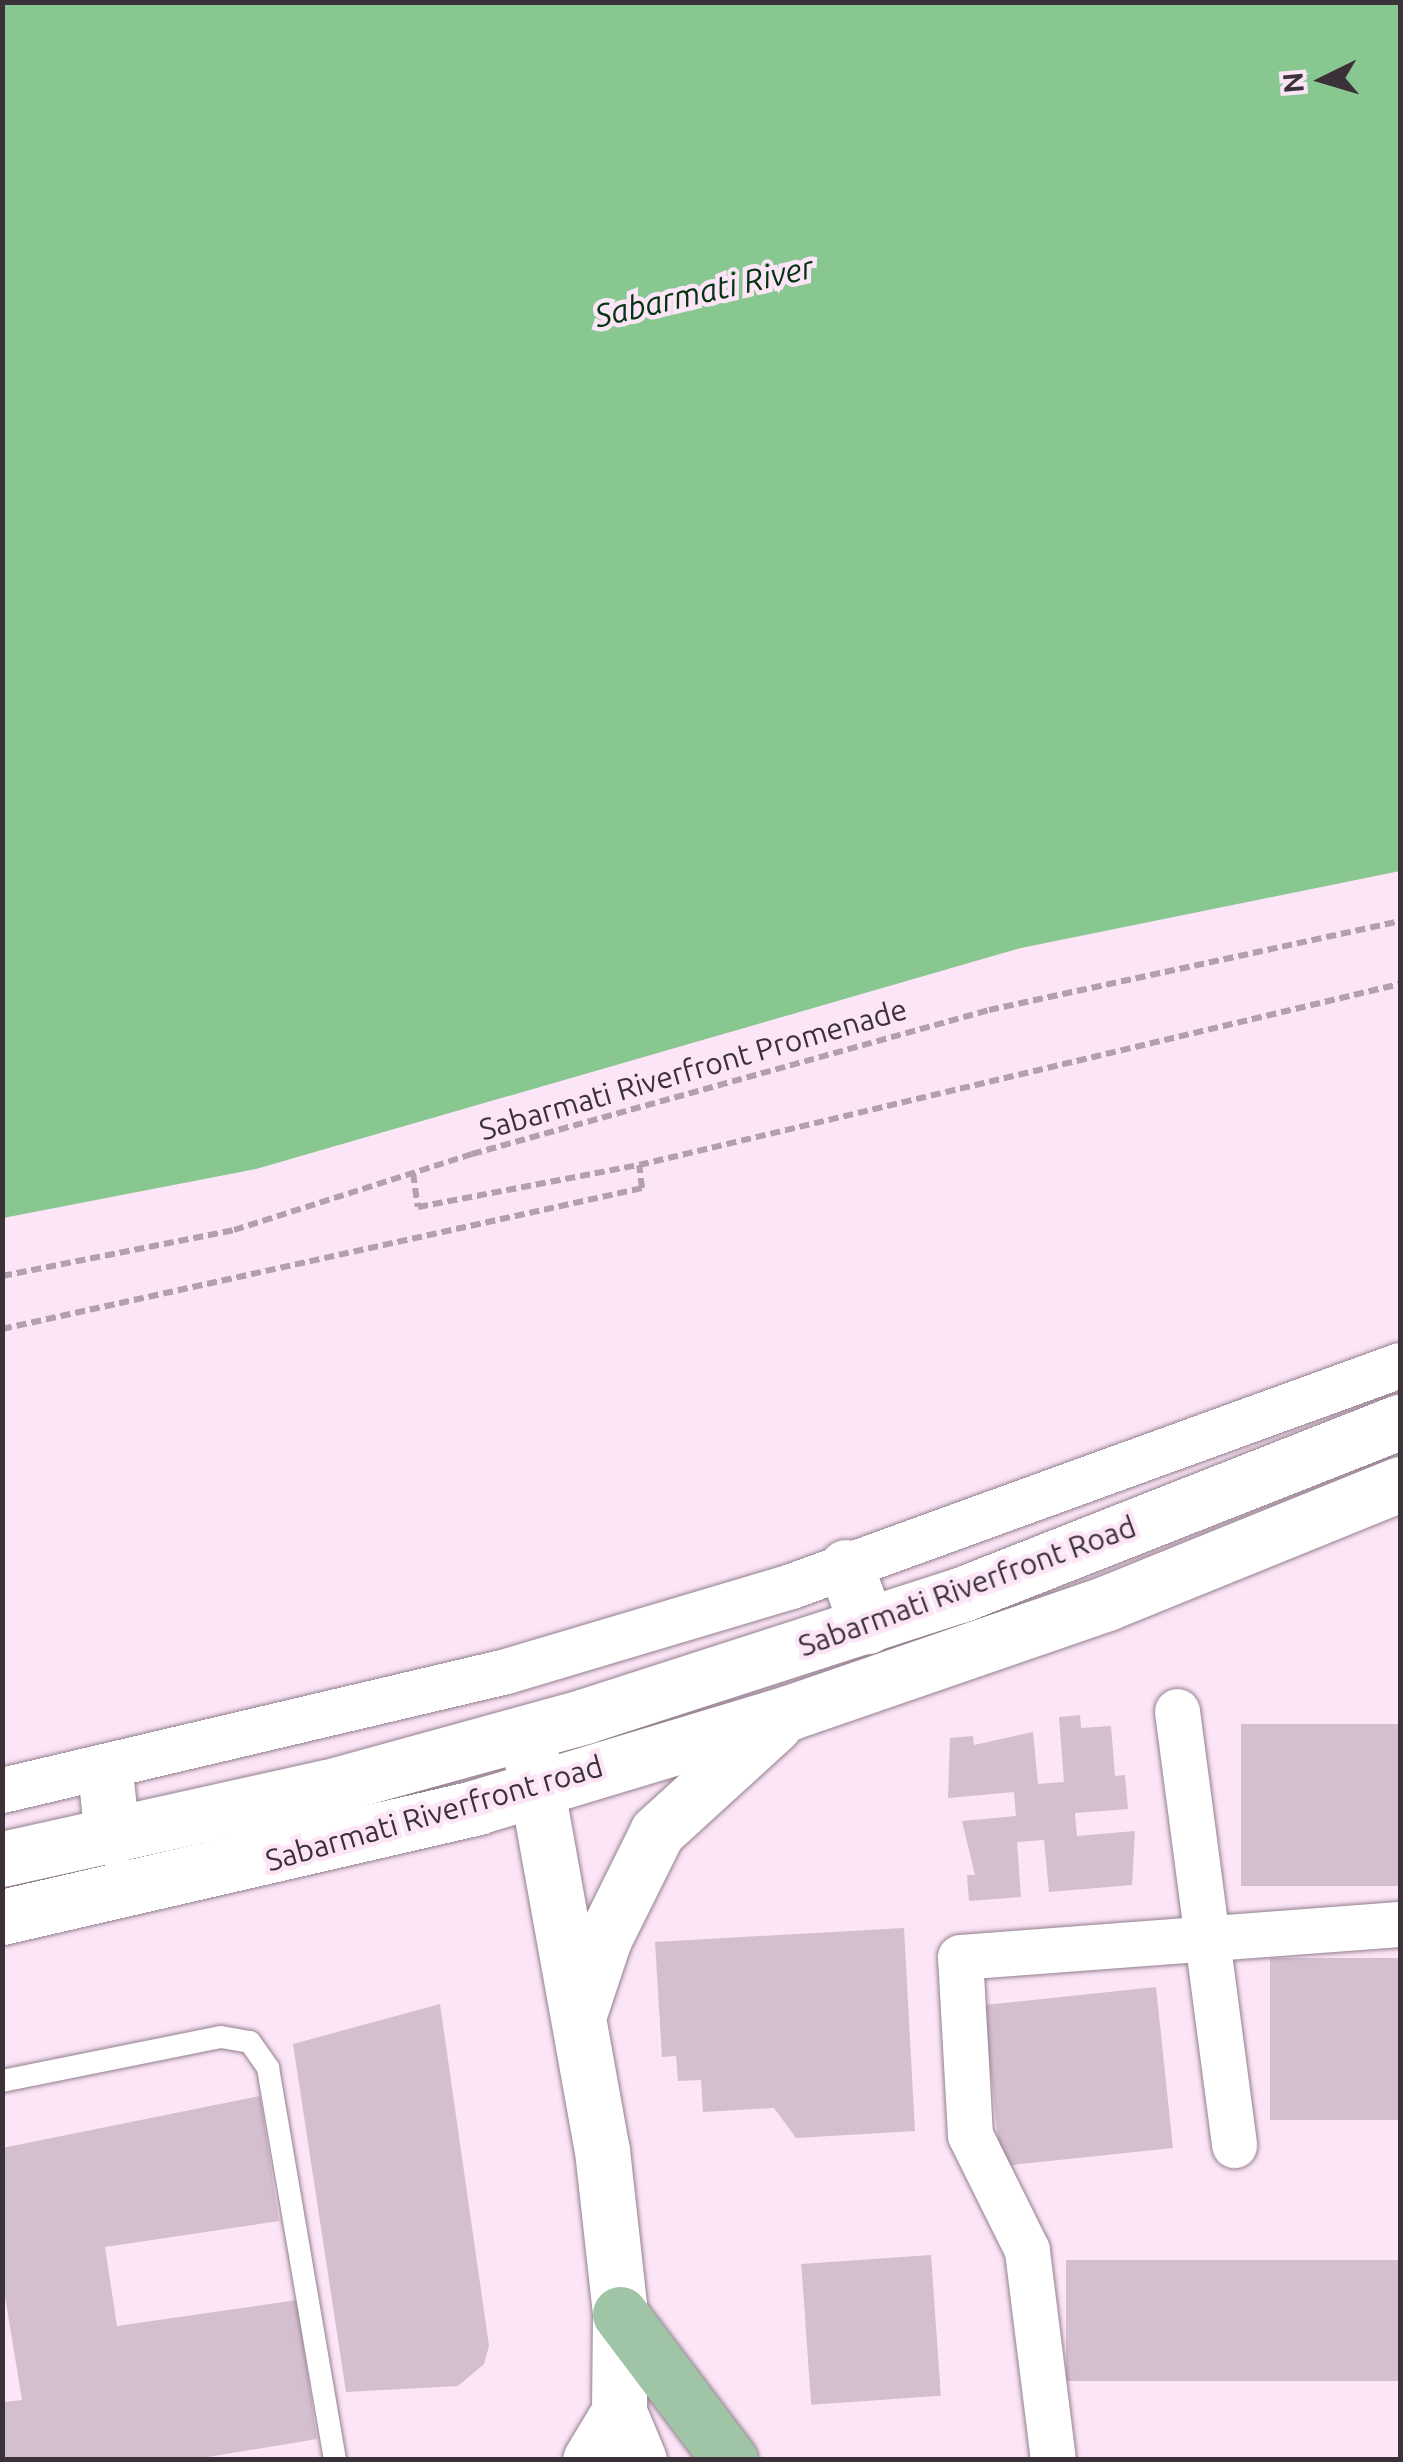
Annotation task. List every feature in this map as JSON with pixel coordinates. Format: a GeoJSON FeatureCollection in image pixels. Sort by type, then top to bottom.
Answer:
{"type":"FeatureCollection","features":[{"type":"Feature","properties":{"kind":"main road"},"geometry":{"type":"LineString","coordinates":[[620,2314],[730,2460]]}},
{"type":"Feature","properties":{"kind":"street"},"geometry":{"type":"LineString","coordinates":[[2,1790],[104,1770],[506,1672],[846,1567],[1400,1365]]}},
{"type":"Feature","properties":{"kind":"street","name":"Sabarmati Riverfront Road"},"geometry":{"type":"LineString","coordinates":[[526,1734],[867,1626],[1400,1422]]}},
{"type":"Feature","properties":{"kind":"street","name":"Sabarmati Riverfront Road"},"geometry":{"type":"LineString","coordinates":[[860,1688],[1107,1603],[1400,1484]]}},
{"type":"Feature","properties":{"kind":"street"},"geometry":{"type":"LineString","coordinates":[[846,1567],[867,1626]]}},
{"type":"Feature","properties":{"kind":"street","name":"Sabarmati Riverfront road"},"geometry":{"type":"LineString","coordinates":[[2,1917],[301,1852],[788,1714],[860,1688]]}},
{"type":"Feature","properties":{"kind":"street"},"geometry":{"type":"LineString","coordinates":[[1177,1711],[1234,2145]]}},
{"type":"Feature","properties":{"kind":"street"},"geometry":{"type":"LineString","coordinates":[[578,2016],[604,1940],[656,1832],[788,1714]]}},
{"type":"Feature","properties":{"kind":"street"},"geometry":{"type":"LineString","coordinates":[[526,1734],[578,2016],[620,2314],[629,2436],[590,2460]]}},
{"type":"Feature","properties":{"kind":"street","name":"Sabarmati Riverfront road"},"geometry":{"type":"LineString","coordinates":[[2,1859],[112,1838],[526,1734]]}},
{"type":"Feature","properties":{"kind":"street"},"geometry":{"type":"LineString","coordinates":[[104,1770],[112,1838]]}},
{"type":"Feature","properties":{"kind":"street"},"geometry":{"type":"LineString","coordinates":[[1053,2460],[1027,2250],[970,2135],[960,1957],[1400,1924]]}},
{"type":"Feature","properties":{"kind":"lane"},"geometry":{"type":"LineString","coordinates":[[2,2080],[221,2037],[250,2042],[268,2068],[335,2460]]}},
{"type":"Feature","properties":{"kind":"path","name":"Sabarmati Riverfront Promenade"},"geometry":{"type":"LineString","coordinates":[[2,1276],[234,1230],[413,1173],[989,1010],[1400,921]]}},
{"type":"Feature","properties":{"kind":"path"},"geometry":{"type":"LineString","coordinates":[[413,1173],[418,1207],[639,1165],[1400,984]]}},
{"type":"Feature","properties":{"kind":"path"},"geometry":{"type":"LineString","coordinates":[[2,1329],[642,1188],[639,1165]]}},
{"type":"Feature","properties":{"kind":"water","name":"Sabarmati River"},"geometry":{"type":"Polygon","coordinates":[[[3,2],[1400,3],[1400,871],[1021,948],[256,1169],[3,1218],[3,2]]]}},
{"type":"Feature","properties":{"kind":"building"},"geometry":{"type":"Polygon","coordinates":[[[1080,1715],[1081,1728],[1111,1726],[1115,1776],[1125,1775],[1128,1809],[1075,1813],[1077,1836],[1135,1831],[1132,1885],[1049,1892],[1044,1840],[1017,1842],[1021,1897],[969,1901],[967,1875],[975,1875],[962,1821],[1016,1816],[1014,1792],[948,1798],[950,1738],[973,1736],[974,1745],[1033,1732],[1038,1784],[1064,1782],[1059,1717],[1080,1715]]]}},
{"type":"Feature","properties":{"kind":"building"},"geometry":{"type":"Polygon","coordinates":[[[1241,1724],[1400,1724],[1400,1886],[1241,1886],[1241,1724]]]}},
{"type":"Feature","properties":{"kind":"building"},"geometry":{"type":"Polygon","coordinates":[[[904,1928],[915,2131],[796,2138],[774,2108],[703,2112],[701,2080],[678,2081],[676,2056],[662,2057],[655,1942],[904,1928]]]}},
{"type":"Feature","properties":{"kind":"building"},"geometry":{"type":"Polygon","coordinates":[[[1270,1958],[1400,1958],[1400,2120],[1270,2120],[1270,1958]]]}},
{"type":"Feature","properties":{"kind":"building"},"geometry":{"type":"Polygon","coordinates":[[[1156,1987],[1173,2148],[1001,2166],[984,2005],[1156,1987]]]}},
{"type":"Feature","properties":{"kind":"building"},"geometry":{"type":"Polygon","coordinates":[[[440,2004],[489,2346],[484,2364],[458,2386],[346,2392],[293,2044],[440,2004]]]}},
{"type":"Feature","properties":{"kind":"building"},"geometry":{"type":"Polygon","coordinates":[[[260,2096],[279,2221],[105,2247],[117,2326],[297,2300],[317,2439],[190,2460],[2,2460],[4,2402],[22,2400],[2,2278],[2,2148],[260,2096]]]}},
{"type":"Feature","properties":{"kind":"building"},"geometry":{"type":"Polygon","coordinates":[[[931,2255],[941,2396],[811,2405],[801,2264],[931,2255]]]}},
{"type":"Feature","properties":{"kind":"building"},"geometry":{"type":"Polygon","coordinates":[[[1066,2260],[1400,2260],[1400,2381],[1066,2381],[1066,2260]]]}}]}
